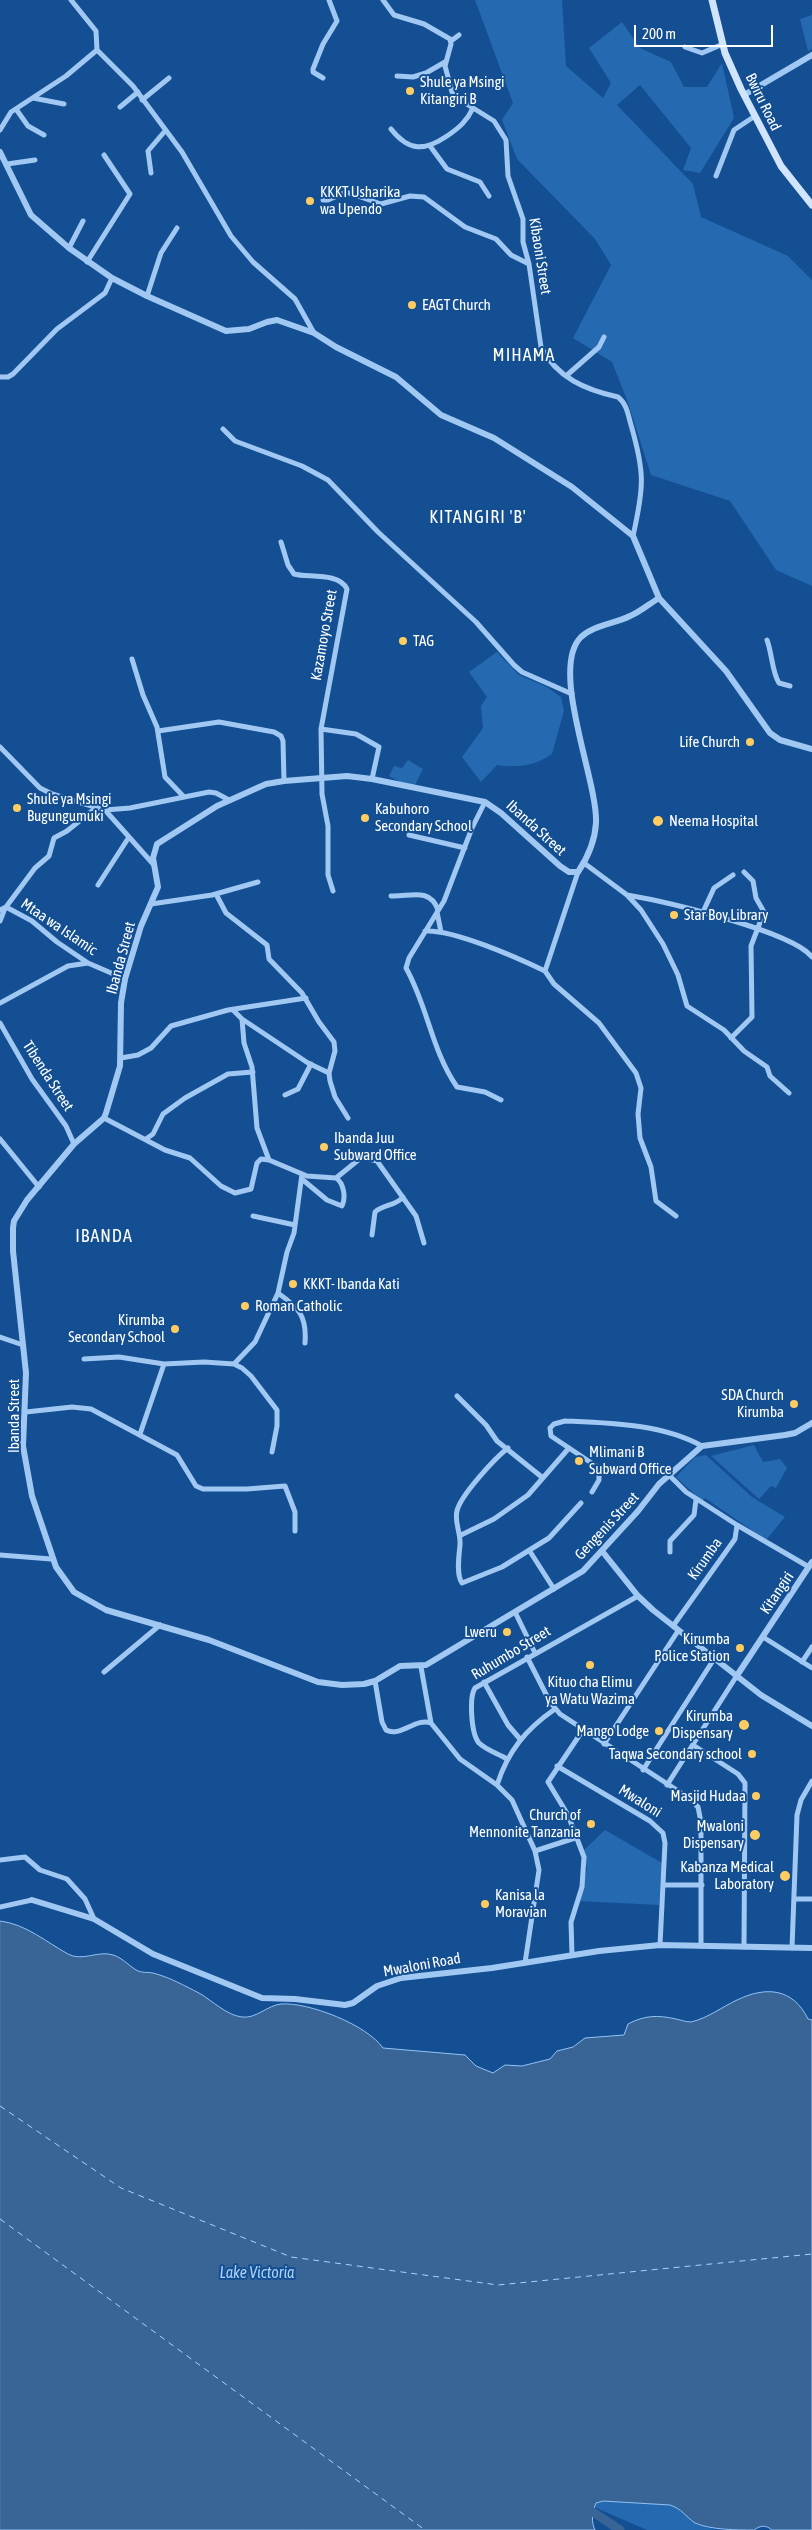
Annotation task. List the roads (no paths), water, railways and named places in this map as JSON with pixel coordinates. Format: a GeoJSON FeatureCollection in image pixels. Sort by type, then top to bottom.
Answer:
{"type":"FeatureCollection","features":[{"type":"Feature","properties":{"kind":"main road","name":"Bwiru Road"},"geometry":{"type":"LineString","coordinates":[[712,0],[723,44],[744,95],[781,166],[812,205]]}},
{"type":"Feature","properties":{"kind":"street"},"geometry":{"type":"LineString","coordinates":[[71,0],[96,31],[97,50],[122,73],[138,92],[194,170],[212,207],[231,236],[253,262],[295,299],[314,333]]}},
{"type":"Feature","properties":{"kind":"street"},"geometry":{"type":"LineString","coordinates":[[322,78],[313,69],[323,44],[337,21],[336,14],[328,0]]}},
{"type":"Feature","properties":{"kind":"street"},"geometry":{"type":"LineString","coordinates":[[382,0],[394,15],[424,24],[451,41],[459,34]]}},
{"type":"Feature","properties":{"kind":"street","name":"Kibaoni Street"},"geometry":{"type":"LineString","coordinates":[[451,41],[445,62],[452,92],[457,98],[494,121],[506,140],[508,176],[523,219],[523,242],[529,264],[541,347],[545,354],[566,376],[590,390],[618,397],[626,408],[642,465],[643,486],[633,536]]}},
{"type":"Feature","properties":{"kind":"street"},"geometry":{"type":"LineString","coordinates":[[685,48],[702,52],[723,44]]}},
{"type":"Feature","properties":{"kind":"street"},"geometry":{"type":"LineString","coordinates":[[0,130],[7,116],[16,108],[66,76],[97,50]]}},
{"type":"Feature","properties":{"kind":"street"},"geometry":{"type":"LineString","coordinates":[[744,95],[812,55]]}},
{"type":"Feature","properties":{"kind":"street"},"geometry":{"type":"LineString","coordinates":[[397,76],[413,77],[426,73],[445,62]]}},
{"type":"Feature","properties":{"kind":"street"},"geometry":{"type":"LineString","coordinates":[[142,100],[169,78]]}},
{"type":"Feature","properties":{"kind":"street"},"geometry":{"type":"LineString","coordinates":[[120,107],[138,92]]}},
{"type":"Feature","properties":{"kind":"street"},"geometry":{"type":"LineString","coordinates":[[32,98],[64,104]]}},
{"type":"Feature","properties":{"kind":"street"},"geometry":{"type":"LineString","coordinates":[[16,108],[28,126],[44,135]]}},
{"type":"Feature","properties":{"kind":"street"},"geometry":{"type":"LineString","coordinates":[[391,129],[402,141],[420,148],[430,146],[461,126],[473,108]]}},
{"type":"Feature","properties":{"kind":"street"},"geometry":{"type":"LineString","coordinates":[[716,176],[734,130],[755,116]]}},
{"type":"Feature","properties":{"kind":"street"},"geometry":{"type":"LineString","coordinates":[[151,173],[148,151],[165,131]]}},
{"type":"Feature","properties":{"kind":"street"},"geometry":{"type":"LineString","coordinates":[[430,146],[447,169],[480,182],[488,196]]}},
{"type":"Feature","properties":{"kind":"street"},"geometry":{"type":"LineString","coordinates":[[0,152],[31,215],[69,248],[112,278],[147,296],[226,331],[249,329],[277,320],[314,333],[336,347],[396,377],[446,418],[494,438],[572,486],[633,536],[659,598],[726,671],[770,732],[780,740],[812,750]]}},
{"type":"Feature","properties":{"kind":"street"},"geometry":{"type":"LineString","coordinates":[[87,262],[130,194],[104,154]]}},
{"type":"Feature","properties":{"kind":"street"},"geometry":{"type":"LineString","coordinates":[[6,164],[35,160]]}},
{"type":"Feature","properties":{"kind":"street"},"geometry":{"type":"LineString","coordinates":[[323,200],[328,200],[346,192],[381,204],[410,196],[424,197],[465,227],[496,238],[510,256],[529,264]]}},
{"type":"Feature","properties":{"kind":"street"},"geometry":{"type":"LineString","coordinates":[[69,248],[83,221]]}},
{"type":"Feature","properties":{"kind":"street"},"geometry":{"type":"LineString","coordinates":[[147,296],[161,253],[177,228]]}},
{"type":"Feature","properties":{"kind":"street"},"geometry":{"type":"LineString","coordinates":[[0,377],[8,377],[13,374],[57,330],[105,293],[112,278]]}},
{"type":"Feature","properties":{"kind":"street"},"geometry":{"type":"LineString","coordinates":[[566,376],[599,347],[604,337]]}},
{"type":"Feature","properties":{"kind":"street"},"geometry":{"type":"LineString","coordinates":[[223,428],[235,441],[302,466],[328,480],[378,532],[476,622],[514,665],[522,672],[572,694]]}},
{"type":"Feature","properties":{"kind":"street","name":"Kazamoyo Street"},"geometry":{"type":"LineString","coordinates":[[281,542],[288,565],[294,574],[319,576],[343,584],[347,588],[322,730],[322,794],[328,826],[328,875],[334,891]]}},
{"type":"Feature","properties":{"kind":"street","name":"Ibanda Street"},"geometry":{"type":"LineString","coordinates":[[375,1681],[354,1685],[318,1682],[253,1656],[160,1625],[106,1610],[74,1592],[51,1558],[32,1496],[24,1446],[26,1373],[13,1228],[21,1209],[74,1144],[104,1118],[121,1058],[121,1003],[125,979],[141,926],[158,887],[154,865],[154,850],[157,844],[177,830],[229,800],[266,784],[323,778],[372,778],[485,802],[501,813],[560,866],[569,872],[578,872],[589,855],[594,833],[595,807],[572,694],[571,668],[574,650],[580,638],[594,629],[629,617],[659,598]]}},
{"type":"Feature","properties":{"kind":"street"},"geometry":{"type":"LineString","coordinates":[[768,640],[774,661],[775,677],[779,683],[790,686]]}},
{"type":"Feature","properties":{"kind":"street"},"geometry":{"type":"LineString","coordinates":[[132,659],[143,695],[158,731],[165,777],[184,797]]}},
{"type":"Feature","properties":{"kind":"street"},"geometry":{"type":"LineString","coordinates":[[158,731],[219,722],[274,732],[281,736],[283,741],[284,781]]}},
{"type":"Feature","properties":{"kind":"street"},"geometry":{"type":"LineString","coordinates":[[322,730],[356,734],[379,746],[372,778]]}},
{"type":"Feature","properties":{"kind":"street"},"geometry":{"type":"LineString","coordinates":[[0,747],[40,788],[52,794],[105,810],[130,808],[212,792],[229,800]]}},
{"type":"Feature","properties":{"kind":"street"},"geometry":{"type":"LineString","coordinates":[[485,802],[449,889],[409,958],[406,968],[417,989],[444,1068],[461,1089],[485,1092],[502,1100]]}},
{"type":"Feature","properties":{"kind":"street"},"geometry":{"type":"LineString","coordinates":[[0,921],[4,908],[34,868],[49,856],[52,839],[67,831],[97,807]]}},
{"type":"Feature","properties":{"kind":"street"},"geometry":{"type":"LineString","coordinates":[[105,810],[154,865]]}},
{"type":"Feature","properties":{"kind":"street"},"geometry":{"type":"LineString","coordinates":[[409,836],[465,848]]}},
{"type":"Feature","properties":{"kind":"street"},"geometry":{"type":"LineString","coordinates":[[98,885],[129,837]]}},
{"type":"Feature","properties":{"kind":"street"},"geometry":{"type":"LineString","coordinates":[[584,863],[626,895],[641,910],[661,940],[678,975],[687,1006],[724,1030],[744,1051],[764,1064],[770,1076],[789,1093]]}},
{"type":"Feature","properties":{"kind":"street"},"geometry":{"type":"LineString","coordinates":[[545,971],[578,872]]}},
{"type":"Feature","properties":{"kind":"street"},"geometry":{"type":"LineString","coordinates":[[731,1038],[752,1017],[750,952],[756,929],[764,910],[756,898],[753,881],[744,872]]}},
{"type":"Feature","properties":{"kind":"street"},"geometry":{"type":"LineString","coordinates":[[703,912],[714,888],[733,874]]}},
{"type":"Feature","properties":{"kind":"street"},"geometry":{"type":"LineString","coordinates":[[150,904],[216,894],[258,882]]}},
{"type":"Feature","properties":{"kind":"street"},"geometry":{"type":"LineString","coordinates":[[216,894],[226,913],[267,945],[269,959],[306,998],[319,1022],[334,1042],[335,1051],[329,1073],[332,1090],[348,1118]]}},
{"type":"Feature","properties":{"kind":"street"},"geometry":{"type":"LineString","coordinates":[[391,896],[425,894],[435,902],[441,932]]}},
{"type":"Feature","properties":{"kind":"street"},"geometry":{"type":"LineString","coordinates":[[626,895],[703,912],[756,929],[800,945],[812,957]]}},
{"type":"Feature","properties":{"kind":"street","name":"Mtaa wa Islamic"},"geometry":{"type":"LineString","coordinates":[[4,908],[32,921],[57,942],[88,962],[125,979]]}},
{"type":"Feature","properties":{"kind":"street"},"geometry":{"type":"LineString","coordinates":[[425,931],[441,932],[524,961],[545,971],[554,984],[598,1023],[636,1073],[641,1088],[638,1114],[640,1138],[651,1167],[656,1201],[676,1216]]}},
{"type":"Feature","properties":{"kind":"street"},"geometry":{"type":"LineString","coordinates":[[0,1003],[68,966],[88,962]]}},
{"type":"Feature","properties":{"kind":"street"},"geometry":{"type":"LineString","coordinates":[[121,1058],[138,1055],[151,1048],[171,1026],[233,1010],[306,998]]}},
{"type":"Feature","properties":{"kind":"street"},"geometry":{"type":"LineString","coordinates":[[233,1010],[242,1019],[311,1064],[329,1073]]}},
{"type":"Feature","properties":{"kind":"street"},"geometry":{"type":"LineString","coordinates":[[242,1019],[244,1043],[253,1072],[257,1128],[269,1160]]}},
{"type":"Feature","properties":{"kind":"street","name":"Tibenda Street"},"geometry":{"type":"LineString","coordinates":[[0,1023],[32,1079],[66,1126],[74,1144]]}},
{"type":"Feature","properties":{"kind":"street"},"geometry":{"type":"LineString","coordinates":[[285,1095],[298,1089],[311,1064]]}},
{"type":"Feature","properties":{"kind":"street"},"geometry":{"type":"LineString","coordinates":[[146,1139],[153,1134],[163,1114],[184,1098],[228,1074],[253,1072]]}},
{"type":"Feature","properties":{"kind":"street"},"geometry":{"type":"LineString","coordinates":[[104,1118],[171,1153],[190,1158],[220,1186],[234,1193],[241,1193],[251,1189],[257,1163],[261,1159],[269,1160],[302,1177],[327,1200],[342,1206],[344,1202],[342,1185],[336,1178]]}},
{"type":"Feature","properties":{"kind":"street"},"geometry":{"type":"LineString","coordinates":[[0,1139],[39,1187]]}},
{"type":"Feature","properties":{"kind":"street"},"geometry":{"type":"LineString","coordinates":[[302,1177],[336,1178],[362,1157],[377,1160],[416,1216],[424,1243]]}},
{"type":"Feature","properties":{"kind":"street"},"geometry":{"type":"LineString","coordinates":[[234,1364],[255,1342],[278,1293],[295,1225],[302,1177]]}},
{"type":"Feature","properties":{"kind":"street"},"geometry":{"type":"LineString","coordinates":[[372,1235],[375,1212],[384,1206],[400,1202],[403,1197]]}},
{"type":"Feature","properties":{"kind":"street"},"geometry":{"type":"LineString","coordinates":[[253,1216],[295,1225]]}},
{"type":"Feature","properties":{"kind":"street"},"geometry":{"type":"LineString","coordinates":[[278,1293],[299,1308],[306,1331],[305,1343]]}},
{"type":"Feature","properties":{"kind":"street"},"geometry":{"type":"LineString","coordinates":[[0,1337],[23,1345]]}},
{"type":"Feature","properties":{"kind":"street"},"geometry":{"type":"LineString","coordinates":[[84,1359],[119,1357],[164,1364],[204,1362],[234,1364],[251,1376],[277,1410],[277,1426],[272,1452]]}},
{"type":"Feature","properties":{"kind":"street"},"geometry":{"type":"LineString","coordinates":[[140,1434],[164,1364]]}},
{"type":"Feature","properties":{"kind":"street"},"geometry":{"type":"LineString","coordinates":[[457,1396],[486,1425],[498,1441],[543,1478]]}},
{"type":"Feature","properties":{"kind":"street"},"geometry":{"type":"LineString","coordinates":[[26,1412],[72,1407],[91,1409],[178,1455],[193,1482],[203,1488],[247,1489],[285,1486],[295,1512],[295,1531]]}},
{"type":"Feature","properties":{"kind":"street"},"geometry":{"type":"LineString","coordinates":[[592,1492],[599,1480],[599,1468],[551,1436],[550,1428],[554,1424],[565,1421],[646,1428],[679,1436],[702,1446],[795,1433],[812,1424]]}},
{"type":"Feature","properties":{"kind":"street","name":"Gengenis Street"},"geometry":{"type":"LineString","coordinates":[[421,1666],[583,1571],[668,1476],[702,1446]]}},
{"type":"Feature","properties":{"kind":"street"},"geometry":{"type":"LineString","coordinates":[[508,1448],[486,1467],[458,1507],[456,1518],[461,1534],[460,1562],[462,1583],[502,1567],[549,1538],[581,1503]]}},
{"type":"Feature","properties":{"kind":"street"},"geometry":{"type":"LineString","coordinates":[[461,1534],[504,1512],[528,1495],[569,1448]]}},
{"type":"Feature","properties":{"kind":"street","name":"Kirumba"},"geometry":{"type":"LineString","coordinates":[[668,1476],[696,1500],[738,1525],[735,1539],[676,1629]]}},
{"type":"Feature","properties":{"kind":"street"},"geometry":{"type":"LineString","coordinates":[[670,1552],[670,1541],[694,1515],[696,1500]]}},
{"type":"Feature","properties":{"kind":"street"},"geometry":{"type":"LineString","coordinates":[[738,1525],[810,1564]]}},
{"type":"Feature","properties":{"kind":"street"},"geometry":{"type":"LineString","coordinates":[[530,1550],[554,1589]]}},
{"type":"Feature","properties":{"kind":"street"},"geometry":{"type":"LineString","coordinates":[[602,1551],[638,1596],[676,1629],[736,1677],[778,1706],[812,1726]]}},
{"type":"Feature","properties":{"kind":"street"},"geometry":{"type":"LineString","coordinates":[[0,1555],[51,1558]]}},
{"type":"Feature","properties":{"kind":"street","name":"Kitangiri"},"geometry":{"type":"LineString","coordinates":[[736,1677],[810,1564]]}},
{"type":"Feature","properties":{"kind":"street","name":"Ruhumbo Street"},"geometry":{"type":"LineString","coordinates":[[507,1759],[484,1746],[476,1738],[471,1699],[475,1688],[638,1596]]}},
{"type":"Feature","properties":{"kind":"street"},"geometry":{"type":"LineString","coordinates":[[515,1612],[535,1653]]}},
{"type":"Feature","properties":{"kind":"street"},"geometry":{"type":"LineString","coordinates":[[104,1672],[160,1625]]}},
{"type":"Feature","properties":{"kind":"street"},"geometry":{"type":"LineString","coordinates":[[604,1744],[676,1629]]}},
{"type":"Feature","properties":{"kind":"street"},"geometry":{"type":"LineString","coordinates":[[763,1637],[812,1668]]}},
{"type":"Feature","properties":{"kind":"street"},"geometry":{"type":"LineString","coordinates":[[802,1662],[812,1647]]}},
{"type":"Feature","properties":{"kind":"street"},"geometry":{"type":"LineString","coordinates":[[527,1657],[555,1709],[643,1770],[689,1798],[700,1811],[701,1946]]}},
{"type":"Feature","properties":{"kind":"street"},"geometry":{"type":"LineString","coordinates":[[643,1770],[714,1659]]}},
{"type":"Feature","properties":{"kind":"street"},"geometry":{"type":"LineString","coordinates":[[431,1723],[424,1722],[394,1732],[386,1730],[382,1722],[375,1681],[400,1666],[421,1666],[431,1723],[460,1759],[497,1785],[512,1800],[535,1851],[539,1870],[525,1963]]}},
{"type":"Feature","properties":{"kind":"street","name":"Mwaloni"},"geometry":{"type":"LineString","coordinates":[[667,1785],[736,1677]]}},
{"type":"Feature","properties":{"kind":"street"},"geometry":{"type":"LineString","coordinates":[[484,1682],[508,1725],[520,1739]]}},
{"type":"Feature","properties":{"kind":"street"},"geometry":{"type":"LineString","coordinates":[[497,1785],[507,1759],[520,1739],[555,1709]]}},
{"type":"Feature","properties":{"kind":"street"},"geometry":{"type":"LineString","coordinates":[[572,1955],[571,1922],[584,1875],[584,1857],[578,1837],[568,1815],[548,1784],[548,1779],[583,1730]]}},
{"type":"Feature","properties":{"kind":"street"},"geometry":{"type":"LineString","coordinates":[[693,1745],[738,1774],[745,1783],[744,1947]]}},
{"type":"Feature","properties":{"kind":"street","name":"Mwaloni"},"geometry":{"type":"LineString","coordinates":[[557,1766],[659,1828],[665,1844],[660,1945]]}},
{"type":"Feature","properties":{"kind":"street"},"geometry":{"type":"LineString","coordinates":[[792,1948],[798,1806],[812,1780]]}},
{"type":"Feature","properties":{"kind":"street"},"geometry":{"type":"LineString","coordinates":[[535,1851],[578,1837]]}},
{"type":"Feature","properties":{"kind":"street"},"geometry":{"type":"LineString","coordinates":[[0,1860],[25,1857],[40,1870],[64,1878],[85,1899],[94,1919]]}},
{"type":"Feature","properties":{"kind":"street"},"geometry":{"type":"LineString","coordinates":[[663,1884],[702,1885]]}},
{"type":"Feature","properties":{"kind":"street"},"geometry":{"type":"LineString","coordinates":[[24,1897],[32,1900]]}},
{"type":"Feature","properties":{"kind":"street"},"geometry":{"type":"LineString","coordinates":[[794,1899],[812,1900]]}},
{"type":"Feature","properties":{"kind":"street"},"geometry":{"type":"LineString","coordinates":[[0,1907],[32,1900]]}},
{"type":"Feature","properties":{"kind":"street","name":"Mwaloni Road"},"geometry":{"type":"LineString","coordinates":[[32,1900],[94,1919],[153,1954],[267,1999],[295,1999],[345,2005],[353,2003],[377,1986],[388,1981],[433,1973],[525,1963],[572,1955],[660,1945],[812,1948]]}},
{"type":"Feature","properties":{"kind":"water","name":"Lake Victoria"},"geometry":{"type":"Polygon","coordinates":[[[0,1921],[36,1934],[73,1956],[85,1957],[108,1954],[117,1956],[138,1971],[153,1973],[171,1979],[199,1993],[225,2011],[236,2016],[252,2016],[276,2005],[293,2004],[321,2011],[351,2023],[375,2039],[383,2048],[465,2055],[476,2066],[493,2073],[505,2065],[522,2066],[550,2059],[557,2051],[573,2047],[585,2038],[624,2035],[628,2024],[646,2017],[663,2017],[691,2022],[737,2000],[758,1993],[778,1993],[795,2001],[808,2019],[812,2020],[812,2530],[772,2530],[763,2526],[754,2530],[716,2528],[695,2523],[681,2511],[670,2505],[603,2501],[596,2503],[594,2510],[595,2530],[0,2530],[0,1921]]]}},
{"type":"Feature","properties":{"kind":"waterway"},"geometry":{"type":"LineString","coordinates":[[593,2512],[620,2530]]}},
{"type":"Feature","properties":{"kind":"place","name":"Shule ya Msingi Kitangiri B"},"geometry":{"type":"Point","coordinates":[410,91]}},
{"type":"Feature","properties":{"kind":"place","name":"KKKT Usharika wa Upendo"},"geometry":{"type":"Point","coordinates":[310,201]}},
{"type":"Feature","properties":{"kind":"place","name":"EAGT Church"},"geometry":{"type":"Point","coordinates":[412,305]}},
{"type":"Feature","properties":{"kind":"place","name":"TAG"},"geometry":{"type":"Point","coordinates":[403,641]}},
{"type":"Feature","properties":{"kind":"place","name":"Life Church"},"geometry":{"type":"Point","coordinates":[750,742]}},
{"type":"Feature","properties":{"kind":"place","name":"Shule ya Msingi Bugungumuki"},"geometry":{"type":"Point","coordinates":[17,808]}},
{"type":"Feature","properties":{"kind":"place","name":"Kabuhoro Secondary School"},"geometry":{"type":"Point","coordinates":[365,818]}},
{"type":"Feature","properties":{"kind":"place","name":"Neema Hospital"},"geometry":{"type":"Point","coordinates":[658,821]}},
{"type":"Feature","properties":{"kind":"place","name":"Star Boy Library"},"geometry":{"type":"Point","coordinates":[674,915]}},
{"type":"Feature","properties":{"kind":"place","name":"Ibanda Juu Subward Office"},"geometry":{"type":"Point","coordinates":[324,1147]}},
{"type":"Feature","properties":{"kind":"place","name":"KKKT- Ibanda Kati"},"geometry":{"type":"Point","coordinates":[293,1284]}},
{"type":"Feature","properties":{"kind":"place","name":"Roman Catholic"},"geometry":{"type":"Point","coordinates":[245,1306]}},
{"type":"Feature","properties":{"kind":"place","name":"Kirumba Secondary School"},"geometry":{"type":"Point","coordinates":[175,1329]}},
{"type":"Feature","properties":{"kind":"place","name":"SDA Church Kirumba"},"geometry":{"type":"Point","coordinates":[794,1404]}},
{"type":"Feature","properties":{"kind":"place","name":"Mlimani B Subward Office"},"geometry":{"type":"Point","coordinates":[579,1461]}},
{"type":"Feature","properties":{"kind":"place","name":"Lweru"},"geometry":{"type":"Point","coordinates":[507,1632]}},
{"type":"Feature","properties":{"kind":"place","name":"Kirumba Police Station"},"geometry":{"type":"Point","coordinates":[740,1648]}},
{"type":"Feature","properties":{"kind":"place","name":"Kituo cha Elimu ya Watu Wazima"},"geometry":{"type":"Point","coordinates":[590,1665]}},
{"type":"Feature","properties":{"kind":"place","name":"Kirumba Dispensary"},"geometry":{"type":"Point","coordinates":[744,1725]}},
{"type":"Feature","properties":{"kind":"place","name":"Mango Lodge"},"geometry":{"type":"Point","coordinates":[659,1731]}},
{"type":"Feature","properties":{"kind":"place","name":"Taqwa Secondary school"},"geometry":{"type":"Point","coordinates":[752,1754]}},
{"type":"Feature","properties":{"kind":"place","name":"Masjid Hudaa"},"geometry":{"type":"Point","coordinates":[756,1796]}},
{"type":"Feature","properties":{"kind":"place","name":"Church of Mennonite Tanzania"},"geometry":{"type":"Point","coordinates":[591,1824]}},
{"type":"Feature","properties":{"kind":"place","name":"Mwaloni Dispensary"},"geometry":{"type":"Point","coordinates":[755,1835]}},
{"type":"Feature","properties":{"kind":"place","name":"Kabanza Medical Laboratory"},"geometry":{"type":"Point","coordinates":[785,1876]}},
{"type":"Feature","properties":{"kind":"place","name":"Kanisa la Moravian"},"geometry":{"type":"Point","coordinates":[485,1904]}},
{"type":"Feature","properties":{"kind":"district","name":"MIHAMA"},"geometry":{"type":"Point","coordinates":[524,355]}},
{"type":"Feature","properties":{"kind":"district","name":"KITANGIRI 'B'"},"geometry":{"type":"Point","coordinates":[478,517]}},
{"type":"Feature","properties":{"kind":"district","name":"IBANDA"},"geometry":{"type":"Point","coordinates":[104,1236]}}]}
